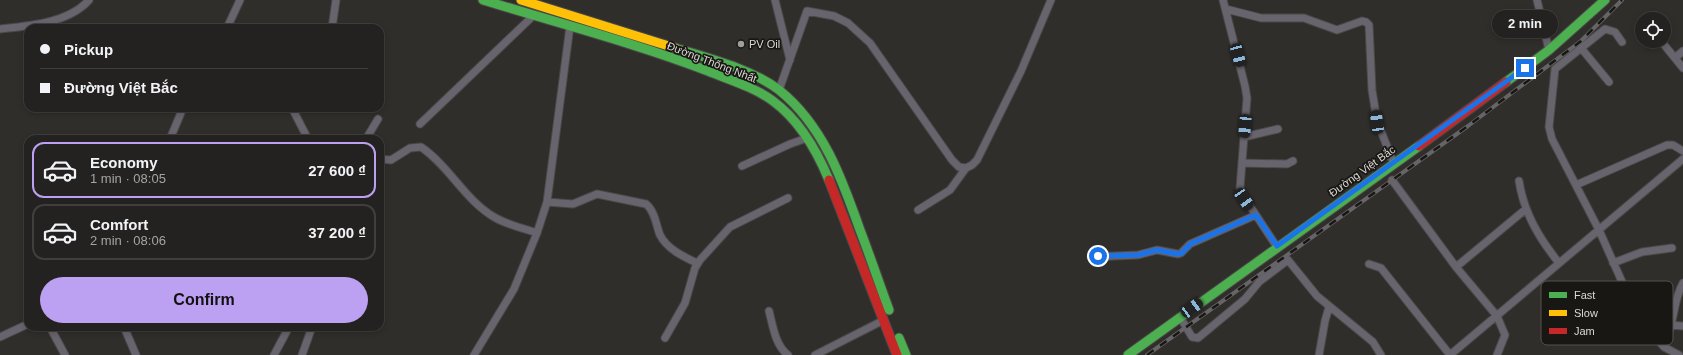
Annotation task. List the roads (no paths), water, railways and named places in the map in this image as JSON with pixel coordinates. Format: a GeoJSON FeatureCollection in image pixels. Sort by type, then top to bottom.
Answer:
{"type":"FeatureCollection","features":[{"type":"Feature","properties":{"kind":"main road","name":"Đường Thống Nhất"},"geometry":{"type":"LineString","coordinates":[[483,0],[681,61],[748,87],[773,101],[792,118],[807,138],[826,173],[896,340],[905,355]]}},
{"type":"Feature","properties":{"kind":"main road","name":"Đường Thống Nhất"},"geometry":{"type":"LineString","coordinates":[[521,0],[726,64],[763,80],[779,90],[808,119],[829,151],[846,189],[896,340],[896,355]]}},
{"type":"Feature","properties":{"kind":"main road","name":"Đường Việt Bắc"},"geometry":{"type":"LineString","coordinates":[[1128,355],[1277,246],[1394,164],[1549,50],[1605,0]]}},
{"type":"Feature","properties":{"kind":"main road"},"geometry":{"type":"LineString","coordinates":[[570,26],[571,15]]}},
{"type":"Feature","properties":{"kind":"main road"},"geometry":{"type":"LineString","coordinates":[[773,101],[779,90]]}},
{"type":"Feature","properties":{"kind":"street"},"geometry":{"type":"LineString","coordinates":[[31,24],[50,21],[66,16],[83,7],[89,0]]}},
{"type":"Feature","properties":{"kind":"street"},"geometry":{"type":"LineString","coordinates":[[229,24],[240,0]]}},
{"type":"Feature","properties":{"kind":"street"},"geometry":{"type":"LineString","coordinates":[[333,24],[336,0]]}},
{"type":"Feature","properties":{"kind":"street"},"geometry":{"type":"LineString","coordinates":[[775,0],[790,61]]}},
{"type":"Feature","properties":{"kind":"street"},"geometry":{"type":"LineString","coordinates":[[918,210],[950,190],[966,168],[977,160],[1021,71],[1051,0]]}},
{"type":"Feature","properties":{"kind":"street"},"geometry":{"type":"LineString","coordinates":[[1223,0],[1246,86],[1247,108],[1240,188],[1242,194],[1277,246]]}},
{"type":"Feature","properties":{"kind":"street"},"geometry":{"type":"LineString","coordinates":[[1537,0],[1549,50]]}},
{"type":"Feature","properties":{"kind":"street"},"geometry":{"type":"LineString","coordinates":[[1226,9],[1261,18],[1304,18],[1337,30],[1362,21],[1366,22],[1369,25],[1372,90],[1377,122],[1394,164]]}},
{"type":"Feature","properties":{"kind":"street"},"geometry":{"type":"LineString","coordinates":[[779,90],[807,11],[834,16],[848,23],[870,43],[952,160],[959,166],[966,168]]}},
{"type":"Feature","properties":{"kind":"street"},"geometry":{"type":"LineString","coordinates":[[420,124],[534,15]]}},
{"type":"Feature","properties":{"kind":"street"},"geometry":{"type":"LineString","coordinates":[[0,29],[24,25]]}},
{"type":"Feature","properties":{"kind":"street"},"geometry":{"type":"LineString","coordinates":[[474,355],[514,289],[537,233],[547,202],[570,26]]}},
{"type":"Feature","properties":{"kind":"street"},"geometry":{"type":"LineString","coordinates":[[1622,42],[1615,32],[1605,29],[1555,69],[1549,127],[1552,138],[1599,230],[1622,281]]}},
{"type":"Feature","properties":{"kind":"street"},"geometry":{"type":"LineString","coordinates":[[1581,48],[1609,82]]}},
{"type":"Feature","properties":{"kind":"street"},"geometry":{"type":"LineString","coordinates":[[1667,48],[1683,68]]}},
{"type":"Feature","properties":{"kind":"street"},"geometry":{"type":"LineString","coordinates":[[1675,58],[1683,51]]}},
{"type":"Feature","properties":{"kind":"street"},"geometry":{"type":"LineString","coordinates":[[172,135],[181,112]]}},
{"type":"Feature","properties":{"kind":"street"},"geometry":{"type":"LineString","coordinates":[[294,112],[306,135]]}},
{"type":"Feature","properties":{"kind":"street"},"geometry":{"type":"LineString","coordinates":[[368,135],[378,119]]}},
{"type":"Feature","properties":{"kind":"street"},"geometry":{"type":"LineString","coordinates":[[1244,137],[1278,129]]}},
{"type":"Feature","properties":{"kind":"street"},"geometry":{"type":"LineString","coordinates":[[742,166],[790,144],[807,138]]}},
{"type":"Feature","properties":{"kind":"street"},"geometry":{"type":"LineString","coordinates":[[1576,185],[1666,145],[1673,145],[1683,151]]}},
{"type":"Feature","properties":{"kind":"street"},"geometry":{"type":"LineString","coordinates":[[384,159],[395,159],[410,148],[421,147],[492,216],[502,222],[537,233]]}},
{"type":"Feature","properties":{"kind":"street"},"geometry":{"type":"LineString","coordinates":[[1369,264],[1381,268],[1450,355],[1683,159]]}},
{"type":"Feature","properties":{"kind":"street"},"geometry":{"type":"LineString","coordinates":[[1242,163],[1287,164],[1294,162]]}},
{"type":"Feature","properties":{"kind":"street"},"geometry":{"type":"LineString","coordinates":[[1392,180],[1456,267],[1497,316],[1505,335],[1497,355]]}},
{"type":"Feature","properties":{"kind":"street"},"geometry":{"type":"LineString","coordinates":[[1518,181],[1526,209],[1543,243],[1559,263]]}},
{"type":"Feature","properties":{"kind":"street"},"geometry":{"type":"LineString","coordinates":[[547,202],[573,204],[597,194],[646,204],[651,211],[665,242],[680,255],[697,264]]}},
{"type":"Feature","properties":{"kind":"street"},"geometry":{"type":"LineString","coordinates":[[665,338],[685,303],[697,264],[730,227],[788,198]]}},
{"type":"Feature","properties":{"kind":"street"},"geometry":{"type":"LineString","coordinates":[[1456,267],[1526,209]]}},
{"type":"Feature","properties":{"kind":"street"},"geometry":{"type":"LineString","coordinates":[[1091,257],[1138,255],[1157,250],[1178,254],[1182,253],[1190,244],[1256,215]]}},
{"type":"Feature","properties":{"kind":"street"},"geometry":{"type":"LineString","coordinates":[[1614,263],[1642,252],[1672,248]]}},
{"type":"Feature","properties":{"kind":"street"},"geometry":{"type":"LineString","coordinates":[[1180,317],[1192,337],[1198,338],[1245,299],[1261,280],[1288,260],[1317,296],[1373,342],[1381,355]]}},
{"type":"Feature","properties":{"kind":"street"},"geometry":{"type":"LineString","coordinates":[[1673,312],[1676,299],[1683,283]]}},
{"type":"Feature","properties":{"kind":"street"},"geometry":{"type":"LineString","coordinates":[[1319,355],[1324,320],[1329,307]]}},
{"type":"Feature","properties":{"kind":"street"},"geometry":{"type":"LineString","coordinates":[[769,311],[778,342],[784,354]]}},
{"type":"Feature","properties":{"kind":"street"},"geometry":{"type":"LineString","coordinates":[[815,355],[878,323]]}},
{"type":"Feature","properties":{"kind":"street"},"geometry":{"type":"LineString","coordinates":[[1673,325],[1683,326]]}},
{"type":"Feature","properties":{"kind":"street"},"geometry":{"type":"LineString","coordinates":[[0,337],[24,326]]}},
{"type":"Feature","properties":{"kind":"street"},"geometry":{"type":"LineString","coordinates":[[52,331],[65,355]]}},
{"type":"Feature","properties":{"kind":"street"},"geometry":{"type":"LineString","coordinates":[[126,331],[136,355]]}},
{"type":"Feature","properties":{"kind":"street"},"geometry":{"type":"LineString","coordinates":[[274,355],[287,331]]}},
{"type":"Feature","properties":{"kind":"street"},"geometry":{"type":"LineString","coordinates":[[302,355],[311,331]]}},
{"type":"Feature","properties":{"kind":"street"},"geometry":{"type":"LineString","coordinates":[[1664,345],[1679,355]]}},
{"type":"Feature","properties":{"kind":"railway"},"geometry":{"type":"LineString","coordinates":[[1147,355],[1468,126],[1581,41],[1622,0]]}},
{"type":"Feature","properties":{"kind":"place","name":"PV Oil"},"geometry":{"type":"Point","coordinates":[741,44]}}]}
